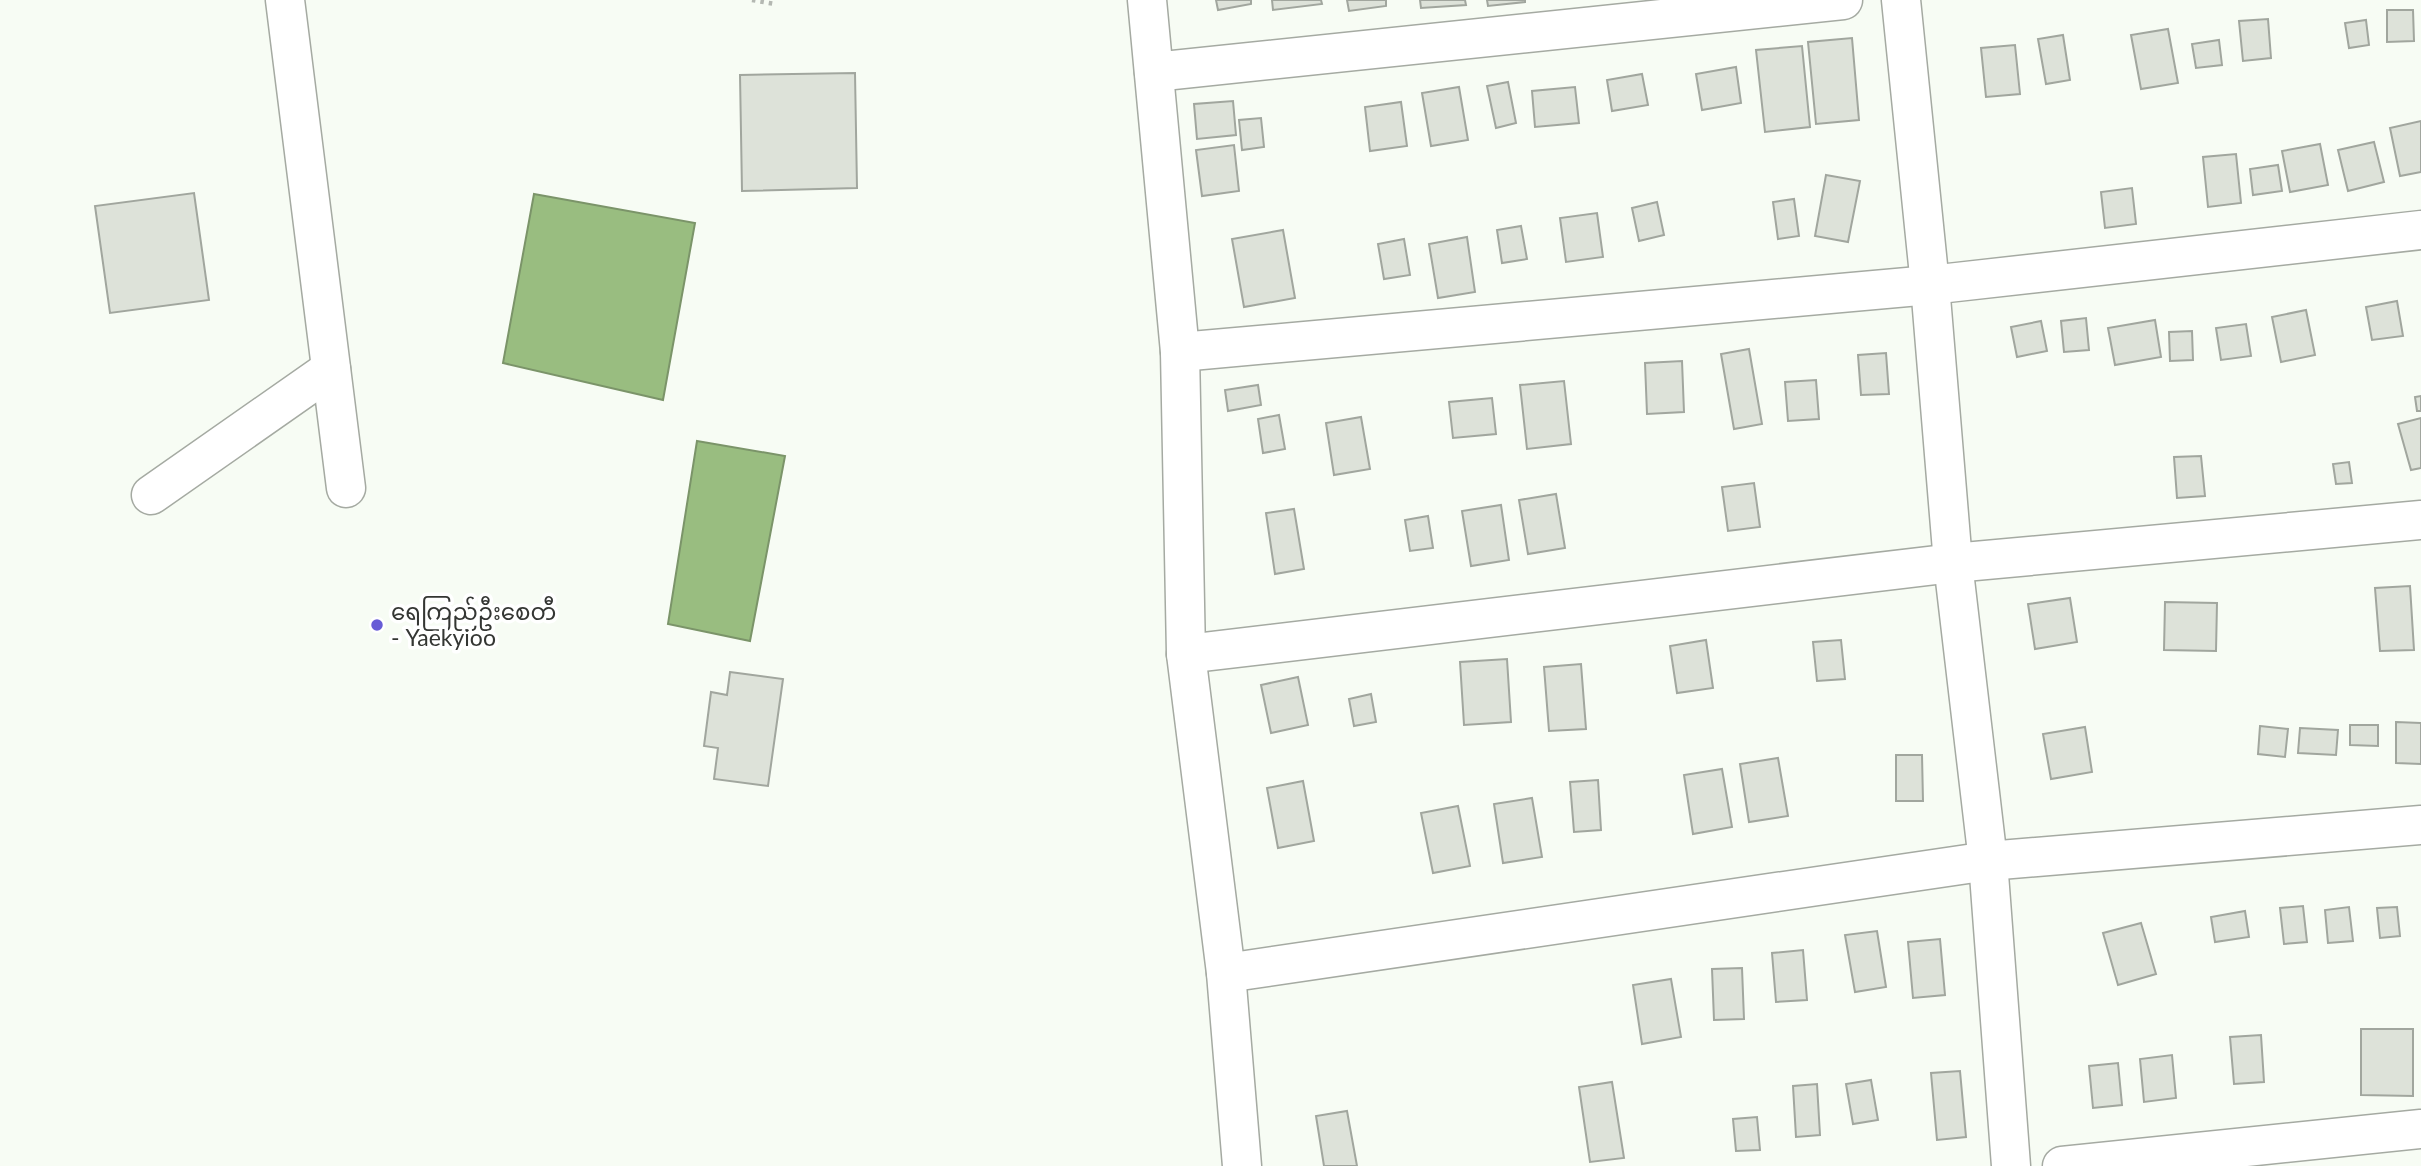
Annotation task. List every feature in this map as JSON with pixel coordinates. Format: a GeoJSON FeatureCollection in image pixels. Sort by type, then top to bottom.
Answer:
{"type":"FeatureCollection","features":[{"type":"Feature","properties":{"kind":"street"},"geometry":{"type":"LineString","coordinates":[[285,0],[346,488]]}},
{"type":"Feature","properties":{"kind":"street"},"geometry":{"type":"LineString","coordinates":[[1147,0],[1180,352],[1186,654],[1226,973],[1242,1166]]}},
{"type":"Feature","properties":{"kind":"street"},"geometry":{"type":"LineString","coordinates":[[1154,72],[1843,0]]}},
{"type":"Feature","properties":{"kind":"street"},"geometry":{"type":"LineString","coordinates":[[1901,0],[1930,285],[1952,563],[1989,861],[2011,1166]]}},
{"type":"Feature","properties":{"kind":"street"},"geometry":{"type":"LineString","coordinates":[[1180,352],[1930,285],[2421,230]]}},
{"type":"Feature","properties":{"kind":"street"},"geometry":{"type":"LineString","coordinates":[[151,495],[331,369]]}},
{"type":"Feature","properties":{"kind":"street"},"geometry":{"type":"LineString","coordinates":[[1186,654],[1952,563],[2421,520]]}},
{"type":"Feature","properties":{"kind":"street"},"geometry":{"type":"LineString","coordinates":[[1226,973],[1989,861],[2421,825]]}},
{"type":"Feature","properties":{"kind":"street"},"geometry":{"type":"LineString","coordinates":[[2062,1166],[2421,1129]]}},
{"type":"Feature","properties":{"kind":"path"},"geometry":{"type":"LineString","coordinates":[[752,0],[775,4]]}},
{"type":"Feature","properties":{"kind":"shaded area"},"geometry":{"type":"Polygon","coordinates":[[[534,194],[695,223],[663,400],[503,363],[534,194]]]}},
{"type":"Feature","properties":{"kind":"shaded area"},"geometry":{"type":"Polygon","coordinates":[[[697,441],[785,456],[750,641],[668,624],[697,441]]]}},
{"type":"Feature","properties":{"kind":"building"},"geometry":{"type":"Polygon","coordinates":[[[1216,0],[1251,0],[1251,4],[1218,10],[1216,0]]]}},
{"type":"Feature","properties":{"kind":"building"},"geometry":{"type":"Polygon","coordinates":[[[1272,0],[1321,0],[1322,4],[1273,10],[1272,0]]]}},
{"type":"Feature","properties":{"kind":"building"},"geometry":{"type":"Polygon","coordinates":[[[1347,0],[1386,0],[1386,6],[1349,11],[1347,0]]]}},
{"type":"Feature","properties":{"kind":"building"},"geometry":{"type":"Polygon","coordinates":[[[1420,0],[1465,0],[1466,5],[1421,8],[1420,0]]]}},
{"type":"Feature","properties":{"kind":"building"},"geometry":{"type":"Polygon","coordinates":[[[1487,0],[1525,0],[1525,2],[1488,6],[1487,0]]]}},
{"type":"Feature","properties":{"kind":"building"},"geometry":{"type":"Polygon","coordinates":[[[2387,10],[2413,10],[2414,41],[2387,42],[2387,10]]]}},
{"type":"Feature","properties":{"kind":"building"},"geometry":{"type":"Polygon","coordinates":[[[2268,19],[2271,58],[2243,61],[2239,21],[2268,19]]]}},
{"type":"Feature","properties":{"kind":"building"},"geometry":{"type":"Polygon","coordinates":[[[2366,20],[2369,45],[2349,48],[2345,23],[2366,20]]]}},
{"type":"Feature","properties":{"kind":"building"},"geometry":{"type":"Polygon","coordinates":[[[2168,29],[2178,83],[2141,89],[2131,35],[2168,29]]]}},
{"type":"Feature","properties":{"kind":"building"},"geometry":{"type":"Polygon","coordinates":[[[2063,35],[2070,80],[2046,84],[2038,39],[2063,35]]]}},
{"type":"Feature","properties":{"kind":"building"},"geometry":{"type":"Polygon","coordinates":[[[1852,38],[1859,120],[1816,124],[1808,42],[1852,38]]]}},
{"type":"Feature","properties":{"kind":"building"},"geometry":{"type":"Polygon","coordinates":[[[2219,40],[2222,65],[2196,68],[2192,44],[2219,40]]]}},
{"type":"Feature","properties":{"kind":"building"},"geometry":{"type":"Polygon","coordinates":[[[2015,45],[2020,94],[1986,97],[1981,48],[2015,45]]]}},
{"type":"Feature","properties":{"kind":"building"},"geometry":{"type":"Polygon","coordinates":[[[1802,46],[1810,127],[1765,132],[1756,50],[1802,46]]]}},
{"type":"Feature","properties":{"kind":"building"},"geometry":{"type":"Polygon","coordinates":[[[1736,67],[1741,103],[1702,110],[1696,74],[1736,67]]]}},
{"type":"Feature","properties":{"kind":"building"},"geometry":{"type":"Polygon","coordinates":[[[855,73],[857,188],[742,191],[740,75],[855,73]]]}},
{"type":"Feature","properties":{"kind":"building"},"geometry":{"type":"Polygon","coordinates":[[[1642,74],[1648,105],[1612,111],[1607,80],[1642,74]]]}},
{"type":"Feature","properties":{"kind":"building"},"geometry":{"type":"Polygon","coordinates":[[[1508,82],[1516,123],[1496,128],[1487,86],[1508,82]]]}},
{"type":"Feature","properties":{"kind":"building"},"geometry":{"type":"Polygon","coordinates":[[[1459,87],[1468,140],[1431,146],[1422,93],[1459,87]]]}},
{"type":"Feature","properties":{"kind":"building"},"geometry":{"type":"Polygon","coordinates":[[[1575,87],[1579,123],[1535,127],[1532,91],[1575,87]]]}},
{"type":"Feature","properties":{"kind":"building"},"geometry":{"type":"Polygon","coordinates":[[[1233,101],[1236,135],[1197,139],[1194,104],[1233,101]]]}},
{"type":"Feature","properties":{"kind":"building"},"geometry":{"type":"Polygon","coordinates":[[[1401,102],[1407,146],[1370,151],[1365,107],[1401,102]]]}},
{"type":"Feature","properties":{"kind":"building"},"geometry":{"type":"Polygon","coordinates":[[[1261,118],[1264,147],[1242,150],[1239,120],[1261,118]]]}},
{"type":"Feature","properties":{"kind":"building"},"geometry":{"type":"Polygon","coordinates":[[[2421,121],[2421,172],[2400,176],[2390,128],[2421,121]]]}},
{"type":"Feature","properties":{"kind":"building"},"geometry":{"type":"Polygon","coordinates":[[[2374,142],[2384,182],[2348,191],[2338,150],[2374,142]]]}},
{"type":"Feature","properties":{"kind":"building"},"geometry":{"type":"Polygon","coordinates":[[[2320,144],[2328,185],[2290,192],[2282,151],[2320,144]]]}},
{"type":"Feature","properties":{"kind":"building"},"geometry":{"type":"Polygon","coordinates":[[[1234,145],[1239,191],[1202,196],[1196,150],[1234,145]]]}},
{"type":"Feature","properties":{"kind":"building"},"geometry":{"type":"Polygon","coordinates":[[[2236,154],[2241,203],[2208,207],[2203,157],[2236,154]]]}},
{"type":"Feature","properties":{"kind":"building"},"geometry":{"type":"Polygon","coordinates":[[[2278,165],[2282,191],[2253,195],[2250,169],[2278,165]]]}},
{"type":"Feature","properties":{"kind":"building"},"geometry":{"type":"Polygon","coordinates":[[[1826,175],[1860,181],[1848,242],[1815,236],[1826,175]]]}},
{"type":"Feature","properties":{"kind":"building"},"geometry":{"type":"Polygon","coordinates":[[[2132,188],[2136,224],[2105,228],[2101,192],[2132,188]]]}},
{"type":"Feature","properties":{"kind":"building"},"geometry":{"type":"Polygon","coordinates":[[[194,193],[209,300],[110,313],[95,206],[194,193]]]}},
{"type":"Feature","properties":{"kind":"building"},"geometry":{"type":"Polygon","coordinates":[[[1794,199],[1799,236],[1778,239],[1773,202],[1794,199]]]}},
{"type":"Feature","properties":{"kind":"building"},"geometry":{"type":"Polygon","coordinates":[[[1657,202],[1664,235],[1639,241],[1632,208],[1657,202]]]}},
{"type":"Feature","properties":{"kind":"building"},"geometry":{"type":"Polygon","coordinates":[[[1597,213],[1603,257],[1566,262],[1560,218],[1597,213]]]}},
{"type":"Feature","properties":{"kind":"building"},"geometry":{"type":"Polygon","coordinates":[[[1521,226],[1527,259],[1502,263],[1497,230],[1521,226]]]}},
{"type":"Feature","properties":{"kind":"building"},"geometry":{"type":"Polygon","coordinates":[[[1283,230],[1295,298],[1244,307],[1232,239],[1283,230]]]}},
{"type":"Feature","properties":{"kind":"building"},"geometry":{"type":"Polygon","coordinates":[[[1467,237],[1475,292],[1438,298],[1429,244],[1467,237]]]}},
{"type":"Feature","properties":{"kind":"building"},"geometry":{"type":"Polygon","coordinates":[[[1404,239],[1410,275],[1384,279],[1378,244],[1404,239]]]}},
{"type":"Feature","properties":{"kind":"building"},"geometry":{"type":"Polygon","coordinates":[[[2397,301],[2403,336],[2372,340],[2366,307],[2397,301]]]}},
{"type":"Feature","properties":{"kind":"building"},"geometry":{"type":"Polygon","coordinates":[[[2306,310],[2315,355],[2281,362],[2272,317],[2306,310]]]}},
{"type":"Feature","properties":{"kind":"building"},"geometry":{"type":"Polygon","coordinates":[[[2086,318],[2089,350],[2064,352],[2061,321],[2086,318]]]}},
{"type":"Feature","properties":{"kind":"building"},"geometry":{"type":"Polygon","coordinates":[[[2155,320],[2161,357],[2115,365],[2108,328],[2155,320]]]}},
{"type":"Feature","properties":{"kind":"building"},"geometry":{"type":"Polygon","coordinates":[[[2041,321],[2047,351],[2017,357],[2011,327],[2041,321]]]}},
{"type":"Feature","properties":{"kind":"building"},"geometry":{"type":"Polygon","coordinates":[[[2246,324],[2251,356],[2221,360],[2216,328],[2246,324]]]}},
{"type":"Feature","properties":{"kind":"building"},"geometry":{"type":"Polygon","coordinates":[[[2192,331],[2193,360],[2170,361],[2169,332],[2192,331]]]}},
{"type":"Feature","properties":{"kind":"building"},"geometry":{"type":"Polygon","coordinates":[[[1749,349],[1762,424],[1734,429],[1721,354],[1749,349]]]}},
{"type":"Feature","properties":{"kind":"building"},"geometry":{"type":"Polygon","coordinates":[[[1886,353],[1889,394],[1861,395],[1858,355],[1886,353]]]}},
{"type":"Feature","properties":{"kind":"building"},"geometry":{"type":"Polygon","coordinates":[[[1682,361],[1684,412],[1647,414],[1645,363],[1682,361]]]}},
{"type":"Feature","properties":{"kind":"building"},"geometry":{"type":"Polygon","coordinates":[[[1816,380],[1819,419],[1788,421],[1785,382],[1816,380]]]}},
{"type":"Feature","properties":{"kind":"building"},"geometry":{"type":"Polygon","coordinates":[[[1564,381],[1571,444],[1527,449],[1520,385],[1564,381]]]}},
{"type":"Feature","properties":{"kind":"building"},"geometry":{"type":"Polygon","coordinates":[[[1258,385],[1261,405],[1228,411],[1225,390],[1258,385]]]}},
{"type":"Feature","properties":{"kind":"building"},"geometry":{"type":"Polygon","coordinates":[[[2421,396],[2421,411],[2417,411],[2415,397],[2421,396]]]}},
{"type":"Feature","properties":{"kind":"building"},"geometry":{"type":"Polygon","coordinates":[[[1492,398],[1496,434],[1453,438],[1449,402],[1492,398]]]}},
{"type":"Feature","properties":{"kind":"building"},"geometry":{"type":"Polygon","coordinates":[[[1279,415],[1285,449],[1263,453],[1258,419],[1279,415]]]}},
{"type":"Feature","properties":{"kind":"building"},"geometry":{"type":"Polygon","coordinates":[[[1361,417],[1370,469],[1334,475],[1326,423],[1361,417]]]}},
{"type":"Feature","properties":{"kind":"building"},"geometry":{"type":"Polygon","coordinates":[[[2421,418],[2421,468],[2411,470],[2398,424],[2421,418]]]}},
{"type":"Feature","properties":{"kind":"building"},"geometry":{"type":"Polygon","coordinates":[[[2201,456],[2205,496],[2177,498],[2174,457],[2201,456]]]}},
{"type":"Feature","properties":{"kind":"building"},"geometry":{"type":"Polygon","coordinates":[[[2349,462],[2352,483],[2336,484],[2333,464],[2349,462]]]}},
{"type":"Feature","properties":{"kind":"building"},"geometry":{"type":"Polygon","coordinates":[[[1754,483],[1760,527],[1728,531],[1722,487],[1754,483]]]}},
{"type":"Feature","properties":{"kind":"building"},"geometry":{"type":"Polygon","coordinates":[[[1556,494],[1565,548],[1528,554],[1519,500],[1556,494]]]}},
{"type":"Feature","properties":{"kind":"building"},"geometry":{"type":"Polygon","coordinates":[[[1501,505],[1509,560],[1471,566],[1462,511],[1501,505]]]}},
{"type":"Feature","properties":{"kind":"building"},"geometry":{"type":"Polygon","coordinates":[[[1294,509],[1304,569],[1275,574],[1266,513],[1294,509]]]}},
{"type":"Feature","properties":{"kind":"building"},"geometry":{"type":"Polygon","coordinates":[[[1428,516],[1433,548],[1410,551],[1405,520],[1428,516]]]}},
{"type":"Feature","properties":{"kind":"building"},"geometry":{"type":"Polygon","coordinates":[[[2410,586],[2414,650],[2380,651],[2375,588],[2410,586]]]}},
{"type":"Feature","properties":{"kind":"building"},"geometry":{"type":"Polygon","coordinates":[[[2070,598],[2077,642],[2035,649],[2028,604],[2070,598]]]}},
{"type":"Feature","properties":{"kind":"building"},"geometry":{"type":"Polygon","coordinates":[[[2165,602],[2217,603],[2216,651],[2164,650],[2165,602]]]}},
{"type":"Feature","properties":{"kind":"building"},"geometry":{"type":"Polygon","coordinates":[[[1706,640],[1713,688],[1677,693],[1670,646],[1706,640]]]}},
{"type":"Feature","properties":{"kind":"building"},"geometry":{"type":"Polygon","coordinates":[[[1841,640],[1845,679],[1817,681],[1813,642],[1841,640]]]}},
{"type":"Feature","properties":{"kind":"building"},"geometry":{"type":"Polygon","coordinates":[[[1507,659],[1511,722],[1464,725],[1460,662],[1507,659]]]}},
{"type":"Feature","properties":{"kind":"building"},"geometry":{"type":"Polygon","coordinates":[[[1581,664],[1586,729],[1549,731],[1544,667],[1581,664]]]}},
{"type":"Feature","properties":{"kind":"building"},"geometry":{"type":"Polygon","coordinates":[[[730,672],[783,679],[768,786],[714,779],[718,748],[704,746],[711,692],[727,695],[730,672]]]}},
{"type":"Feature","properties":{"kind":"building"},"geometry":{"type":"Polygon","coordinates":[[[1298,677],[1308,725],[1271,733],[1261,685],[1298,677]]]}},
{"type":"Feature","properties":{"kind":"building"},"geometry":{"type":"Polygon","coordinates":[[[1371,694],[1376,722],[1354,726],[1349,699],[1371,694]]]}},
{"type":"Feature","properties":{"kind":"building"},"geometry":{"type":"Polygon","coordinates":[[[2396,722],[2421,723],[2421,764],[2396,763],[2396,722]]]}},
{"type":"Feature","properties":{"kind":"building"},"geometry":{"type":"Polygon","coordinates":[[[2350,725],[2378,725],[2378,746],[2350,745],[2350,725]]]}},
{"type":"Feature","properties":{"kind":"building"},"geometry":{"type":"Polygon","coordinates":[[[2260,726],[2288,729],[2285,757],[2258,754],[2260,726]]]}},
{"type":"Feature","properties":{"kind":"building"},"geometry":{"type":"Polygon","coordinates":[[[2085,727],[2092,772],[2051,779],[2043,734],[2085,727]]]}},
{"type":"Feature","properties":{"kind":"building"},"geometry":{"type":"Polygon","coordinates":[[[2300,728],[2338,730],[2336,755],[2298,753],[2300,728]]]}},
{"type":"Feature","properties":{"kind":"building"},"geometry":{"type":"Polygon","coordinates":[[[1896,755],[1922,755],[1923,801],[1896,801],[1896,755]]]}},
{"type":"Feature","properties":{"kind":"building"},"geometry":{"type":"Polygon","coordinates":[[[1778,758],[1788,816],[1749,822],[1740,764],[1778,758]]]}},
{"type":"Feature","properties":{"kind":"building"},"geometry":{"type":"Polygon","coordinates":[[[1722,769],[1732,827],[1693,834],[1684,775],[1722,769]]]}},
{"type":"Feature","properties":{"kind":"building"},"geometry":{"type":"Polygon","coordinates":[[[1598,780],[1601,830],[1574,832],[1570,782],[1598,780]]]}},
{"type":"Feature","properties":{"kind":"building"},"geometry":{"type":"Polygon","coordinates":[[[1303,781],[1314,841],[1278,848],[1267,788],[1303,781]]]}},
{"type":"Feature","properties":{"kind":"building"},"geometry":{"type":"Polygon","coordinates":[[[1532,798],[1542,857],[1503,863],[1494,804],[1532,798]]]}},
{"type":"Feature","properties":{"kind":"building"},"geometry":{"type":"Polygon","coordinates":[[[1458,806],[1470,866],[1433,873],[1421,813],[1458,806]]]}},
{"type":"Feature","properties":{"kind":"building"},"geometry":{"type":"Polygon","coordinates":[[[2303,906],[2307,942],[2284,944],[2280,908],[2303,906]]]}},
{"type":"Feature","properties":{"kind":"building"},"geometry":{"type":"Polygon","coordinates":[[[2349,907],[2353,941],[2328,943],[2325,910],[2349,907]]]}},
{"type":"Feature","properties":{"kind":"building"},"geometry":{"type":"Polygon","coordinates":[[[2397,907],[2400,936],[2380,938],[2377,908],[2397,907]]]}},
{"type":"Feature","properties":{"kind":"building"},"geometry":{"type":"Polygon","coordinates":[[[2245,911],[2249,937],[2215,942],[2211,917],[2245,911]]]}},
{"type":"Feature","properties":{"kind":"building"},"geometry":{"type":"Polygon","coordinates":[[[2141,923],[2156,974],[2118,985],[2103,933],[2141,923]]]}},
{"type":"Feature","properties":{"kind":"building"},"geometry":{"type":"Polygon","coordinates":[[[1877,931],[1886,987],[1855,992],[1845,935],[1877,931]]]}},
{"type":"Feature","properties":{"kind":"building"},"geometry":{"type":"Polygon","coordinates":[[[1940,939],[1945,995],[1913,998],[1908,942],[1940,939]]]}},
{"type":"Feature","properties":{"kind":"building"},"geometry":{"type":"Polygon","coordinates":[[[1803,950],[1807,1000],[1776,1002],[1772,953],[1803,950]]]}},
{"type":"Feature","properties":{"kind":"building"},"geometry":{"type":"Polygon","coordinates":[[[1742,968],[1744,1019],[1714,1020],[1712,969],[1742,968]]]}},
{"type":"Feature","properties":{"kind":"building"},"geometry":{"type":"Polygon","coordinates":[[[1671,979],[1681,1037],[1642,1044],[1633,985],[1671,979]]]}},
{"type":"Feature","properties":{"kind":"building"},"geometry":{"type":"Polygon","coordinates":[[[2361,1029],[2413,1029],[2413,1096],[2361,1095],[2361,1029]]]}},
{"type":"Feature","properties":{"kind":"building"},"geometry":{"type":"Polygon","coordinates":[[[2261,1035],[2264,1082],[2234,1084],[2230,1037],[2261,1035]]]}},
{"type":"Feature","properties":{"kind":"building"},"geometry":{"type":"Polygon","coordinates":[[[2172,1055],[2176,1098],[2144,1102],[2140,1059],[2172,1055]]]}},
{"type":"Feature","properties":{"kind":"building"},"geometry":{"type":"Polygon","coordinates":[[[2118,1063],[2122,1105],[2093,1108],[2089,1066],[2118,1063]]]}},
{"type":"Feature","properties":{"kind":"building"},"geometry":{"type":"Polygon","coordinates":[[[1960,1071],[1966,1137],[1937,1140],[1931,1073],[1960,1071]]]}},
{"type":"Feature","properties":{"kind":"building"},"geometry":{"type":"Polygon","coordinates":[[[1871,1080],[1878,1120],[1853,1124],[1846,1084],[1871,1080]]]}},
{"type":"Feature","properties":{"kind":"building"},"geometry":{"type":"Polygon","coordinates":[[[1612,1082],[1624,1158],[1590,1162],[1579,1087],[1612,1082]]]}},
{"type":"Feature","properties":{"kind":"building"},"geometry":{"type":"Polygon","coordinates":[[[1817,1084],[1820,1135],[1796,1137],[1793,1086],[1817,1084]]]}},
{"type":"Feature","properties":{"kind":"building"},"geometry":{"type":"Polygon","coordinates":[[[1347,1111],[1357,1166],[1324,1166],[1316,1116],[1347,1111]]]}},
{"type":"Feature","properties":{"kind":"building"},"geometry":{"type":"Polygon","coordinates":[[[1757,1117],[1760,1150],[1736,1151],[1733,1119],[1757,1117]]]}},
{"type":"Feature","properties":{"kind":"place","name":"ရေကြည်ဦးစေတီ - Yaekyioo"},"geometry":{"type":"Point","coordinates":[377,625]}}]}
